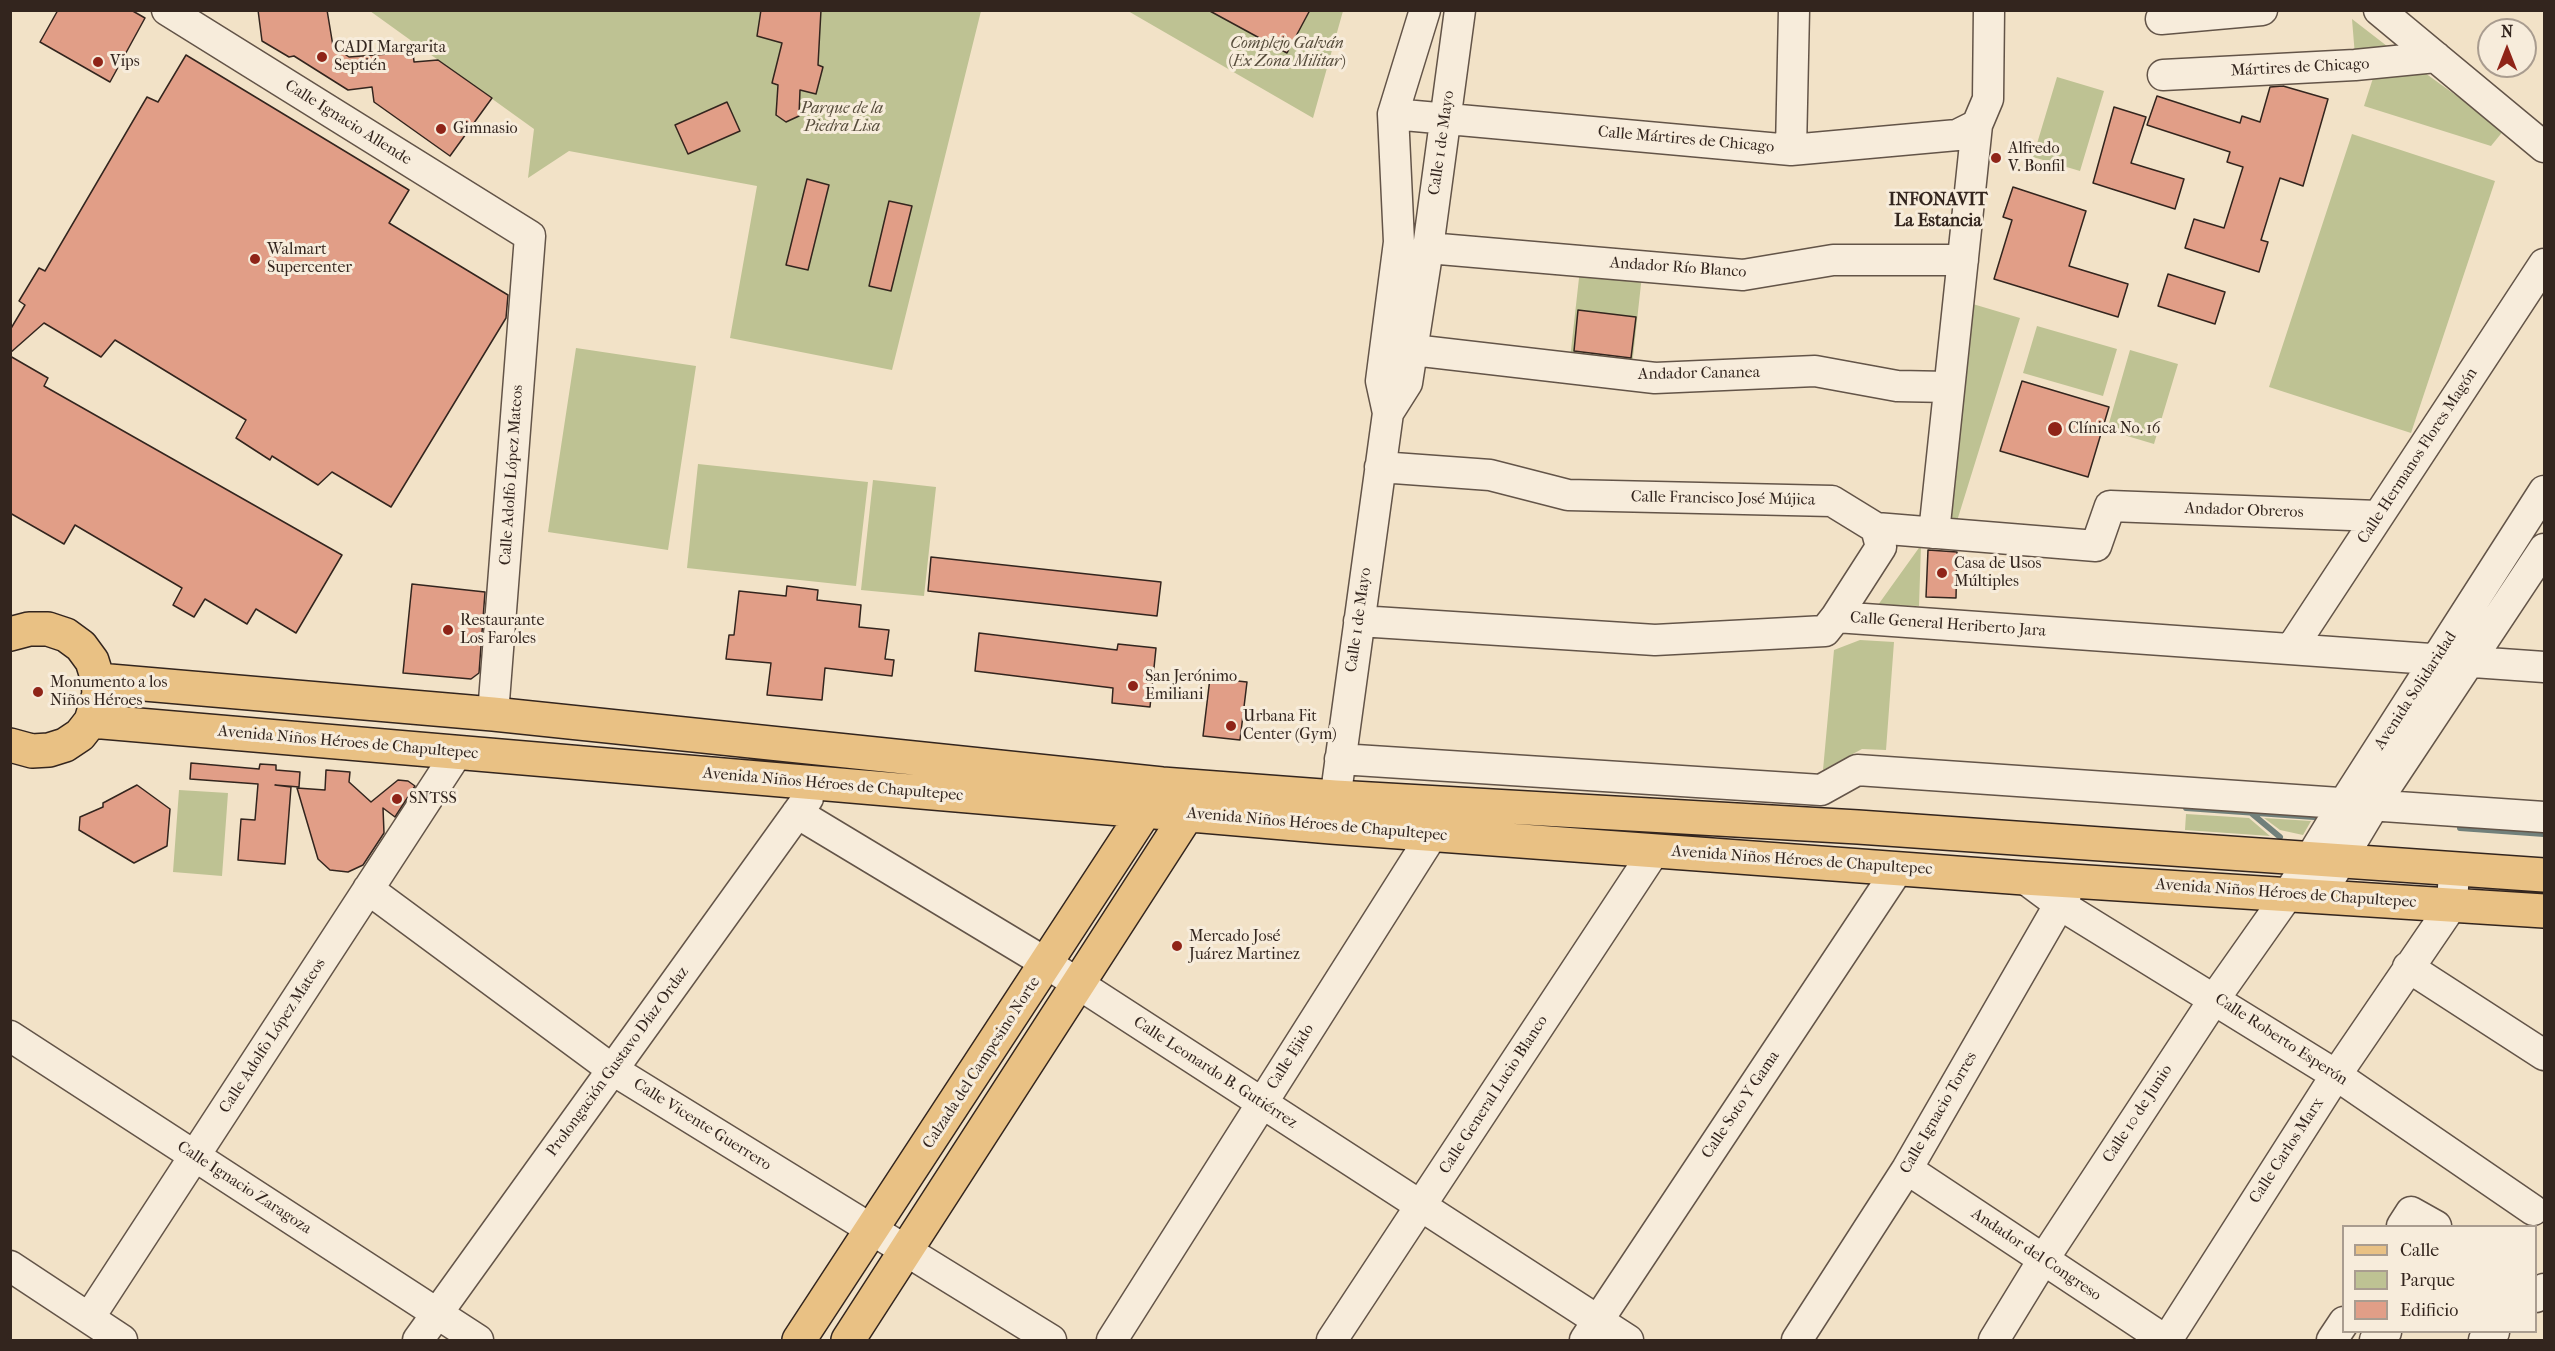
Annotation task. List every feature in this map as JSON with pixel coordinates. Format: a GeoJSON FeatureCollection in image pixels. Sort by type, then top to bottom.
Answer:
{"type":"FeatureCollection","features":[{"type":"Feature","properties":{"kind":"main road"},"geometry":{"type":"LineString","coordinates":[[10,634],[29,629],[48,629],[66,635],[87,654],[92,662],[98,680],[99,694],[91,721],[80,735],[65,745],[49,750],[32,751],[12,748]]}},
{"type":"Feature","properties":{"kind":"main road","name":"Avenida Niños Héroes de Chapultepec"},"geometry":{"type":"LineString","coordinates":[[98,680],[493,714],[1162,784],[1333,812],[1432,835],[2024,878],[2067,892],[2305,894],[2452,905],[2536,915]]}},
{"type":"Feature","properties":{"kind":"main road","name":"Avenida Niños Héroes de Chapultepec"},"geometry":{"type":"LineString","coordinates":[[91,721],[1187,815],[1333,812],[1858,827],[2532,874]]}},
{"type":"Feature","properties":{"kind":"main road","name":"Calzada del Campesino Norte"},"geometry":{"type":"LineString","coordinates":[[799,1341],[1162,784]]}},
{"type":"Feature","properties":{"kind":"main road"},"geometry":{"type":"LineString","coordinates":[[848,1341],[1187,815]]}},
{"type":"Feature","properties":{"kind":"main road"},"geometry":{"type":"LineString","coordinates":[[957,1101],[990,1122]]}},
{"type":"Feature","properties":{"kind":"main road"},"geometry":{"type":"LineString","coordinates":[[916,1163],[949,1184]]}},
{"type":"Feature","properties":{"kind":"street","name":"Calle Ignacio Allende"},"geometry":{"type":"LineString","coordinates":[[167,10],[530,236]]}},
{"type":"Feature","properties":{"kind":"street","name":"Calle 1 de Mayo"},"geometry":{"type":"LineString","coordinates":[[1333,812],[1388,413],[1381,381],[1399,242],[1393,114],[1425,10]]}},
{"type":"Feature","properties":{"kind":"street","name":"Calle 1 de Mayo"},"geometry":{"type":"LineString","coordinates":[[1388,413],[1407,383],[1413,350],[1460,10]]}},
{"type":"Feature","properties":{"kind":"street"},"geometry":{"type":"LineString","coordinates":[[1791,150],[1794,10]]}},
{"type":"Feature","properties":{"kind":"street"},"geometry":{"type":"LineString","coordinates":[[1934,532],[1977,126],[1988,99],[1989,10]]}},
{"type":"Feature","properties":{"kind":"street"},"geometry":{"type":"LineString","coordinates":[[2161,19],[2262,10]]}},
{"type":"Feature","properties":{"kind":"street"},"geometry":{"type":"LineString","coordinates":[[2379,10],[2544,147]]}},
{"type":"Feature","properties":{"kind":"street","name":"Mártires de Chicago"},"geometry":{"type":"LineString","coordinates":[[2163,75],[2355,65],[2436,57]]}},
{"type":"Feature","properties":{"kind":"street","name":"Calle Mártires de Chicago"},"geometry":{"type":"LineString","coordinates":[[1393,114],[1791,150],[1957,135],[1977,126]]}},
{"type":"Feature","properties":{"kind":"street","name":"Calle Adolfo López Mateos"},"geometry":{"type":"LineString","coordinates":[[493,714],[530,236]]}},
{"type":"Feature","properties":{"kind":"street","name":"Andador Río Blanco"},"geometry":{"type":"LineString","coordinates":[[1428,248],[1743,275],[1833,260],[1963,260]]}},
{"type":"Feature","properties":{"kind":"street","name":"Calle Hermanos Flores Magón"},"geometry":{"type":"LineString","coordinates":[[2291,649],[2544,264]]}},
{"type":"Feature","properties":{"kind":"street","name":"Andador Cananea"},"geometry":{"type":"LineString","coordinates":[[1413,350],[1655,378],[1815,370],[1897,386],[1949,387]]}},
{"type":"Feature","properties":{"kind":"street","name":"Calle Francisco José Mújica"},"geometry":{"type":"LineString","coordinates":[[1380,467],[1490,475],[1568,495],[1832,501],[1876,528],[2096,546]]}},
{"type":"Feature","properties":{"kind":"street","name":"Avenida Solidaridad"},"geometry":{"type":"LineString","coordinates":[[2305,894],[2324,860],[2344,803],[2544,491]]}},
{"type":"Feature","properties":{"kind":"street","name":"Andador Obreros"},"geometry":{"type":"LineString","coordinates":[[2096,546],[2110,506],[2378,516]]}},
{"type":"Feature","properties":{"kind":"street"},"geometry":{"type":"LineString","coordinates":[[1836,617],[1881,547],[1876,528]]}},
{"type":"Feature","properties":{"kind":"street","name":"Avenida Solidaridad"},"geometry":{"type":"LineString","coordinates":[[2324,860],[2374,805],[2544,549]]}},
{"type":"Feature","properties":{"kind":"street","name":"Calle General Heriberto Jara"},"geometry":{"type":"LineString","coordinates":[[1359,621],[1655,640],[1825,631],[1836,617],[2544,667]]}},
{"type":"Feature","properties":{"kind":"street","name":"Calle Adolfo López Mateos"},"geometry":{"type":"LineString","coordinates":[[89,1318],[457,753]]}},
{"type":"Feature","properties":{"kind":"street"},"geometry":{"type":"LineString","coordinates":[[1340,759],[1821,790],[1857,770],[2544,817]]}},
{"type":"Feature","properties":{"kind":"street","name":"Prolongación Gustavo Díaz Ordaz"},"geometry":{"type":"LineString","coordinates":[[418,1341],[819,784]]}},
{"type":"Feature","properties":{"kind":"street","name":"Calle Leonardo B. Gutiérrez"},"geometry":{"type":"LineString","coordinates":[[797,813],[1046,963],[1420,1206],[1591,1331],[1628,1341]]}},
{"type":"Feature","properties":{"kind":"street","name":"Calle Ejido"},"geometry":{"type":"LineString","coordinates":[[1112,1341],[1432,835]]}},
{"type":"Feature","properties":{"kind":"street","name":"Calle General Lucio Blanco"},"geometry":{"type":"LineString","coordinates":[[1332,1341],[1655,850]]}},
{"type":"Feature","properties":{"kind":"street","name":"Calle Soto Y Gama"},"geometry":{"type":"LineString","coordinates":[[1591,1331],[1898,869]]}},
{"type":"Feature","properties":{"kind":"street"},"geometry":{"type":"LineString","coordinates":[[2452,905],[2454,870]]}},
{"type":"Feature","properties":{"kind":"street"},"geometry":{"type":"LineString","coordinates":[[2532,874],[2536,915]]}},
{"type":"Feature","properties":{"kind":"street","name":"Calle Vicente Guerrero"},"geometry":{"type":"LineString","coordinates":[[368,889],[613,1070],[1051,1341]]}},
{"type":"Feature","properties":{"kind":"street","name":"Calle Roberto Esperón"},"geometry":{"type":"LineString","coordinates":[[2067,892],[2215,998],[2336,1074],[2530,1212]]}},
{"type":"Feature","properties":{"kind":"street","name":"Calle Ignacio Torres"},"geometry":{"type":"LineString","coordinates":[[1797,1341],[1907,1169],[2067,892]]}},
{"type":"Feature","properties":{"kind":"street","name":"Calle 10 de Junio"},"geometry":{"type":"LineString","coordinates":[[1994,1341],[2043,1260],[2215,998],[2305,894]]}},
{"type":"Feature","properties":{"kind":"street","name":"Calle Carlos Marx"},"geometry":{"type":"LineString","coordinates":[[2166,1341],[2336,1074],[2452,905]]}},
{"type":"Feature","properties":{"kind":"street"},"geometry":{"type":"LineString","coordinates":[[2408,967],[2544,1055]]}},
{"type":"Feature","properties":{"kind":"street","name":"Calle Ignacio Zaragoza"},"geometry":{"type":"LineString","coordinates":[[10,1036],[478,1341]]}},
{"type":"Feature","properties":{"kind":"street","name":"Andador del Congreso"},"geometry":{"type":"LineString","coordinates":[[1907,1169],[2166,1341]]}},
{"type":"Feature","properties":{"kind":"street"},"geometry":{"type":"LineString","coordinates":[[2403,1225],[2411,1212],[2433,1225]]}},
{"type":"Feature","properties":{"kind":"street"},"geometry":{"type":"LineString","coordinates":[[10,1266],[122,1341]]}},
{"type":"Feature","properties":{"kind":"street"},"geometry":{"type":"LineString","coordinates":[[2332,1341],[2342,1324]]}},
{"type":"Feature","properties":{"kind":"green space","name":"Parque de la Piedra Lisa"},"geometry":{"type":"Polygon","coordinates":[[[370,11],[981,11],[892,370],[730,338],[757,186],[569,151],[528,178],[534,129],[370,11]]]}},
{"type":"Feature","properties":{"kind":"green space","name":"Complejo Galván (Ex Zona Militar)"},"geometry":{"type":"Polygon","coordinates":[[[1128,11],[1343,11],[1313,118],[1128,11]]]}},
{"type":"Feature","properties":{"kind":"green space"},"geometry":{"type":"Polygon","coordinates":[[[2352,19],[2396,53],[2355,56],[2352,19]]]}},
{"type":"Feature","properties":{"kind":"green space"},"geometry":{"type":"Polygon","coordinates":[[[2425,73],[2504,130],[2491,146],[2364,106],[2374,75],[2425,73]]]}},
{"type":"Feature","properties":{"kind":"green space"},"geometry":{"type":"Polygon","coordinates":[[[2057,77],[2104,91],[2080,171],[2033,157],[2057,77]]]}},
{"type":"Feature","properties":{"kind":"green space"},"geometry":{"type":"Polygon","coordinates":[[[2352,134],[2495,181],[2411,433],[2269,387],[2352,134]]]}},
{"type":"Feature","properties":{"kind":"green space"},"geometry":{"type":"Polygon","coordinates":[[[1580,269],[1642,275],[1632,366],[1570,359],[1580,269]]]}},
{"type":"Feature","properties":{"kind":"green space"},"geometry":{"type":"Polygon","coordinates":[[[1966,302],[2020,318],[1957,521],[1942,519],[1966,302]]]}},
{"type":"Feature","properties":{"kind":"green space"},"geometry":{"type":"Polygon","coordinates":[[[2037,326],[2117,349],[2103,396],[2023,373],[2037,326]]]}},
{"type":"Feature","properties":{"kind":"green space"},"geometry":{"type":"Polygon","coordinates":[[[576,348],[696,366],[668,550],[548,532],[576,348]]]}},
{"type":"Feature","properties":{"kind":"green space"},"geometry":{"type":"Polygon","coordinates":[[[2130,350],[2178,364],[2154,444],[2107,430],[2130,350]]]}},
{"type":"Feature","properties":{"kind":"green space"},"geometry":{"type":"Polygon","coordinates":[[[698,464],[868,482],[856,586],[687,568],[698,464]]]}},
{"type":"Feature","properties":{"kind":"green space"},"geometry":{"type":"Polygon","coordinates":[[[873,480],[936,487],[924,596],[861,590],[873,480]]]}},
{"type":"Feature","properties":{"kind":"green space"},"geometry":{"type":"Polygon","coordinates":[[[1921,545],[1919,606],[1878,605],[1921,545]]]}},
{"type":"Feature","properties":{"kind":"green space"},"geometry":{"type":"Polygon","coordinates":[[[1860,640],[1894,642],[1886,750],[1862,749],[1823,770],[1834,650],[1860,640]]]}},
{"type":"Feature","properties":{"kind":"green space"},"geometry":{"type":"Polygon","coordinates":[[[179,790],[228,793],[222,876],[173,872],[179,790]]]}},
{"type":"Feature","properties":{"kind":"green space"},"geometry":{"type":"Polygon","coordinates":[[[2186,814],[2249,818],[2270,836],[2185,830],[2186,814]]]}},
{"type":"Feature","properties":{"kind":"green space"},"geometry":{"type":"Polygon","coordinates":[[[2264,818],[2311,821],[2303,835],[2280,830],[2264,818]]]}},
{"type":"Feature","properties":{"kind":"building","name":"Vips"},"geometry":{"type":"Polygon","coordinates":[[[58,10],[131,10],[145,18],[110,82],[40,42],[58,10]]]}},
{"type":"Feature","properties":{"kind":"building","name":"Gimnasio"},"geometry":{"type":"Polygon","coordinates":[[[258,10],[327,10],[333,46],[349,57],[413,52],[414,62],[438,60],[492,98],[450,156],[374,102],[372,87],[348,90],[294,56],[289,57],[262,41],[258,10]]]}},
{"type":"Feature","properties":{"kind":"building"},"geometry":{"type":"Polygon","coordinates":[[[761,10],[821,10],[818,65],[823,67],[816,94],[800,90],[799,116],[786,122],[776,115],[778,85],[772,83],[782,43],[757,36],[761,10]]]}},
{"type":"Feature","properties":{"kind":"building"},"geometry":{"type":"Polygon","coordinates":[[[1208,10],[1310,10],[1287,53],[1208,10]]]}},
{"type":"Feature","properties":{"kind":"building","name":"Walmart Supercenter"},"geometry":{"type":"Polygon","coordinates":[[[186,55],[409,190],[389,223],[508,295],[506,318],[391,507],[332,472],[318,485],[272,456],[270,460],[236,438],[246,420],[115,340],[101,357],[44,323],[10,353],[10,330],[25,305],[19,301],[39,268],[45,271],[147,97],[158,102],[186,55]]]}},
{"type":"Feature","properties":{"kind":"building"},"geometry":{"type":"Polygon","coordinates":[[[2283,86],[2328,99],[2303,186],[2280,178],[2261,240],[2268,242],[2259,272],[2185,248],[2194,219],[2224,228],[2243,167],[2227,162],[2230,152],[2147,125],[2157,96],[2240,123],[2242,116],[2260,122],[2270,87],[2283,86]]]}},
{"type":"Feature","properties":{"kind":"building"},"geometry":{"type":"Polygon","coordinates":[[[727,102],[740,131],[688,154],[675,125],[727,102]]]}},
{"type":"Feature","properties":{"kind":"building"},"geometry":{"type":"Polygon","coordinates":[[[2114,107],[2146,117],[2131,163],[2184,179],[2175,209],[2093,183],[2114,107]]]}},
{"type":"Feature","properties":{"kind":"building"},"geometry":{"type":"Polygon","coordinates":[[[807,179],[829,185],[808,270],[786,265],[807,179]]]}},
{"type":"Feature","properties":{"kind":"building"},"geometry":{"type":"Polygon","coordinates":[[[2013,187],[2086,211],[2069,266],[2128,284],[2118,317],[1994,279],[2012,220],[2003,217],[2013,187]]]}},
{"type":"Feature","properties":{"kind":"building"},"geometry":{"type":"Polygon","coordinates":[[[889,201],[912,206],[891,291],[869,286],[889,201]]]}},
{"type":"Feature","properties":{"kind":"building"},"geometry":{"type":"Polygon","coordinates":[[[2168,274],[2225,292],[2215,324],[2158,306],[2168,274]]]}},
{"type":"Feature","properties":{"kind":"building"},"geometry":{"type":"Polygon","coordinates":[[[1578,310],[1636,317],[1631,358],[1574,351],[1578,310]]]}},
{"type":"Feature","properties":{"kind":"building"},"geometry":{"type":"Polygon","coordinates":[[[10,356],[48,378],[44,386],[342,555],[296,633],[256,609],[247,624],[205,599],[194,617],[173,605],[182,588],[75,525],[64,544],[10,513],[10,356]]]}},
{"type":"Feature","properties":{"kind":"building","name":"Clínica No. 16"},"geometry":{"type":"Polygon","coordinates":[[[2022,381],[2109,407],[2088,477],[2000,451],[2022,381]]]}},
{"type":"Feature","properties":{"kind":"building","name":"Casa de Usos Múltiples"},"geometry":{"type":"Polygon","coordinates":[[[1928,550],[1957,552],[1956,598],[1926,597],[1928,550]]]}},
{"type":"Feature","properties":{"kind":"building"},"geometry":{"type":"Polygon","coordinates":[[[931,557],[1161,582],[1157,616],[928,591],[931,557]]]}},
{"type":"Feature","properties":{"kind":"building","name":"Restaurante Los Faroles"},"geometry":{"type":"Polygon","coordinates":[[[412,584],[485,592],[479,673],[471,679],[403,673],[412,584]]]}},
{"type":"Feature","properties":{"kind":"building"},"geometry":{"type":"Polygon","coordinates":[[[787,586],[818,590],[817,600],[861,605],[859,627],[889,630],[885,659],[894,660],[892,676],[825,668],[822,700],[767,695],[771,663],[726,659],[729,635],[734,635],[739,591],[786,596],[787,586]]]}},
{"type":"Feature","properties":{"kind":"building"},"geometry":{"type":"Polygon","coordinates":[[[979,633],[1117,650],[1118,644],[1156,648],[1150,707],[1112,703],[1113,688],[975,671],[979,633]]]}},
{"type":"Feature","properties":{"kind":"building"},"geometry":{"type":"Polygon","coordinates":[[[1210,678],[1247,682],[1240,740],[1203,736],[1210,678]]]}},
{"type":"Feature","properties":{"kind":"building"},"geometry":{"type":"Polygon","coordinates":[[[191,763],[259,769],[260,764],[276,765],[276,770],[300,772],[299,787],[275,785],[291,787],[285,864],[238,860],[241,819],[255,820],[258,784],[190,779],[191,763]]]}},
{"type":"Feature","properties":{"kind":"building"},"geometry":{"type":"Polygon","coordinates":[[[326,770],[350,772],[349,782],[371,802],[398,780],[408,781],[415,786],[395,817],[383,808],[384,833],[363,865],[348,872],[330,870],[318,859],[297,788],[325,790],[326,770]]]}},
{"type":"Feature","properties":{"kind":"building"},"geometry":{"type":"Polygon","coordinates":[[[137,785],[170,809],[167,846],[134,863],[79,830],[80,817],[103,807],[103,803],[137,785]]]}},
{"type":"Feature","properties":{"kind":"waterway"},"geometry":{"type":"LineString","coordinates":[[2186,808],[2314,817]]}},
{"type":"Feature","properties":{"kind":"waterway"},"geometry":{"type":"LineString","coordinates":[[2250,812],[2280,837]]}},
{"type":"Feature","properties":{"kind":"waterway"},"geometry":{"type":"LineString","coordinates":[[2460,828],[2544,834]]}},
{"type":"Feature","properties":{"kind":"place","name":"CADI Margarita Septién"},"geometry":{"type":"Point","coordinates":[322,57]}},
{"type":"Feature","properties":{"kind":"place","name":"Vips"},"geometry":{"type":"Point","coordinates":[98,62]}},
{"type":"Feature","properties":{"kind":"place","name":"Gimnasio"},"geometry":{"type":"Point","coordinates":[441,129]}},
{"type":"Feature","properties":{"kind":"place","name":"Alfredo V. Bonfil"},"geometry":{"type":"Point","coordinates":[1996,158]}},
{"type":"Feature","properties":{"kind":"place","name":"Walmart Supercenter"},"geometry":{"type":"Point","coordinates":[255,259]}},
{"type":"Feature","properties":{"kind":"place","name":"Clínica No. 16"},"geometry":{"type":"Point","coordinates":[2055,429]}},
{"type":"Feature","properties":{"kind":"place","name":"Casa de Usos Múltiples"},"geometry":{"type":"Point","coordinates":[1942,573]}},
{"type":"Feature","properties":{"kind":"place","name":"Restaurante Los Faroles"},"geometry":{"type":"Point","coordinates":[448,630]}},
{"type":"Feature","properties":{"kind":"place","name":"San Jerónimo Emiliani"},"geometry":{"type":"Point","coordinates":[1133,686]}},
{"type":"Feature","properties":{"kind":"place","name":"Monumento a los Niños Héroes"},"geometry":{"type":"Point","coordinates":[38,692]}},
{"type":"Feature","properties":{"kind":"place","name":"Urbana Fit Center (Gym)"},"geometry":{"type":"Point","coordinates":[1231,726]}},
{"type":"Feature","properties":{"kind":"place","name":"SNTSS"},"geometry":{"type":"Point","coordinates":[397,799]}},
{"type":"Feature","properties":{"kind":"place","name":"Mercado José Juárez Martinez"},"geometry":{"type":"Point","coordinates":[1177,946]}},
{"type":"Feature","properties":{"kind":"district","name":"INFONAVIT La Estancia"},"geometry":{"type":"Point","coordinates":[1938,211]}}]}
